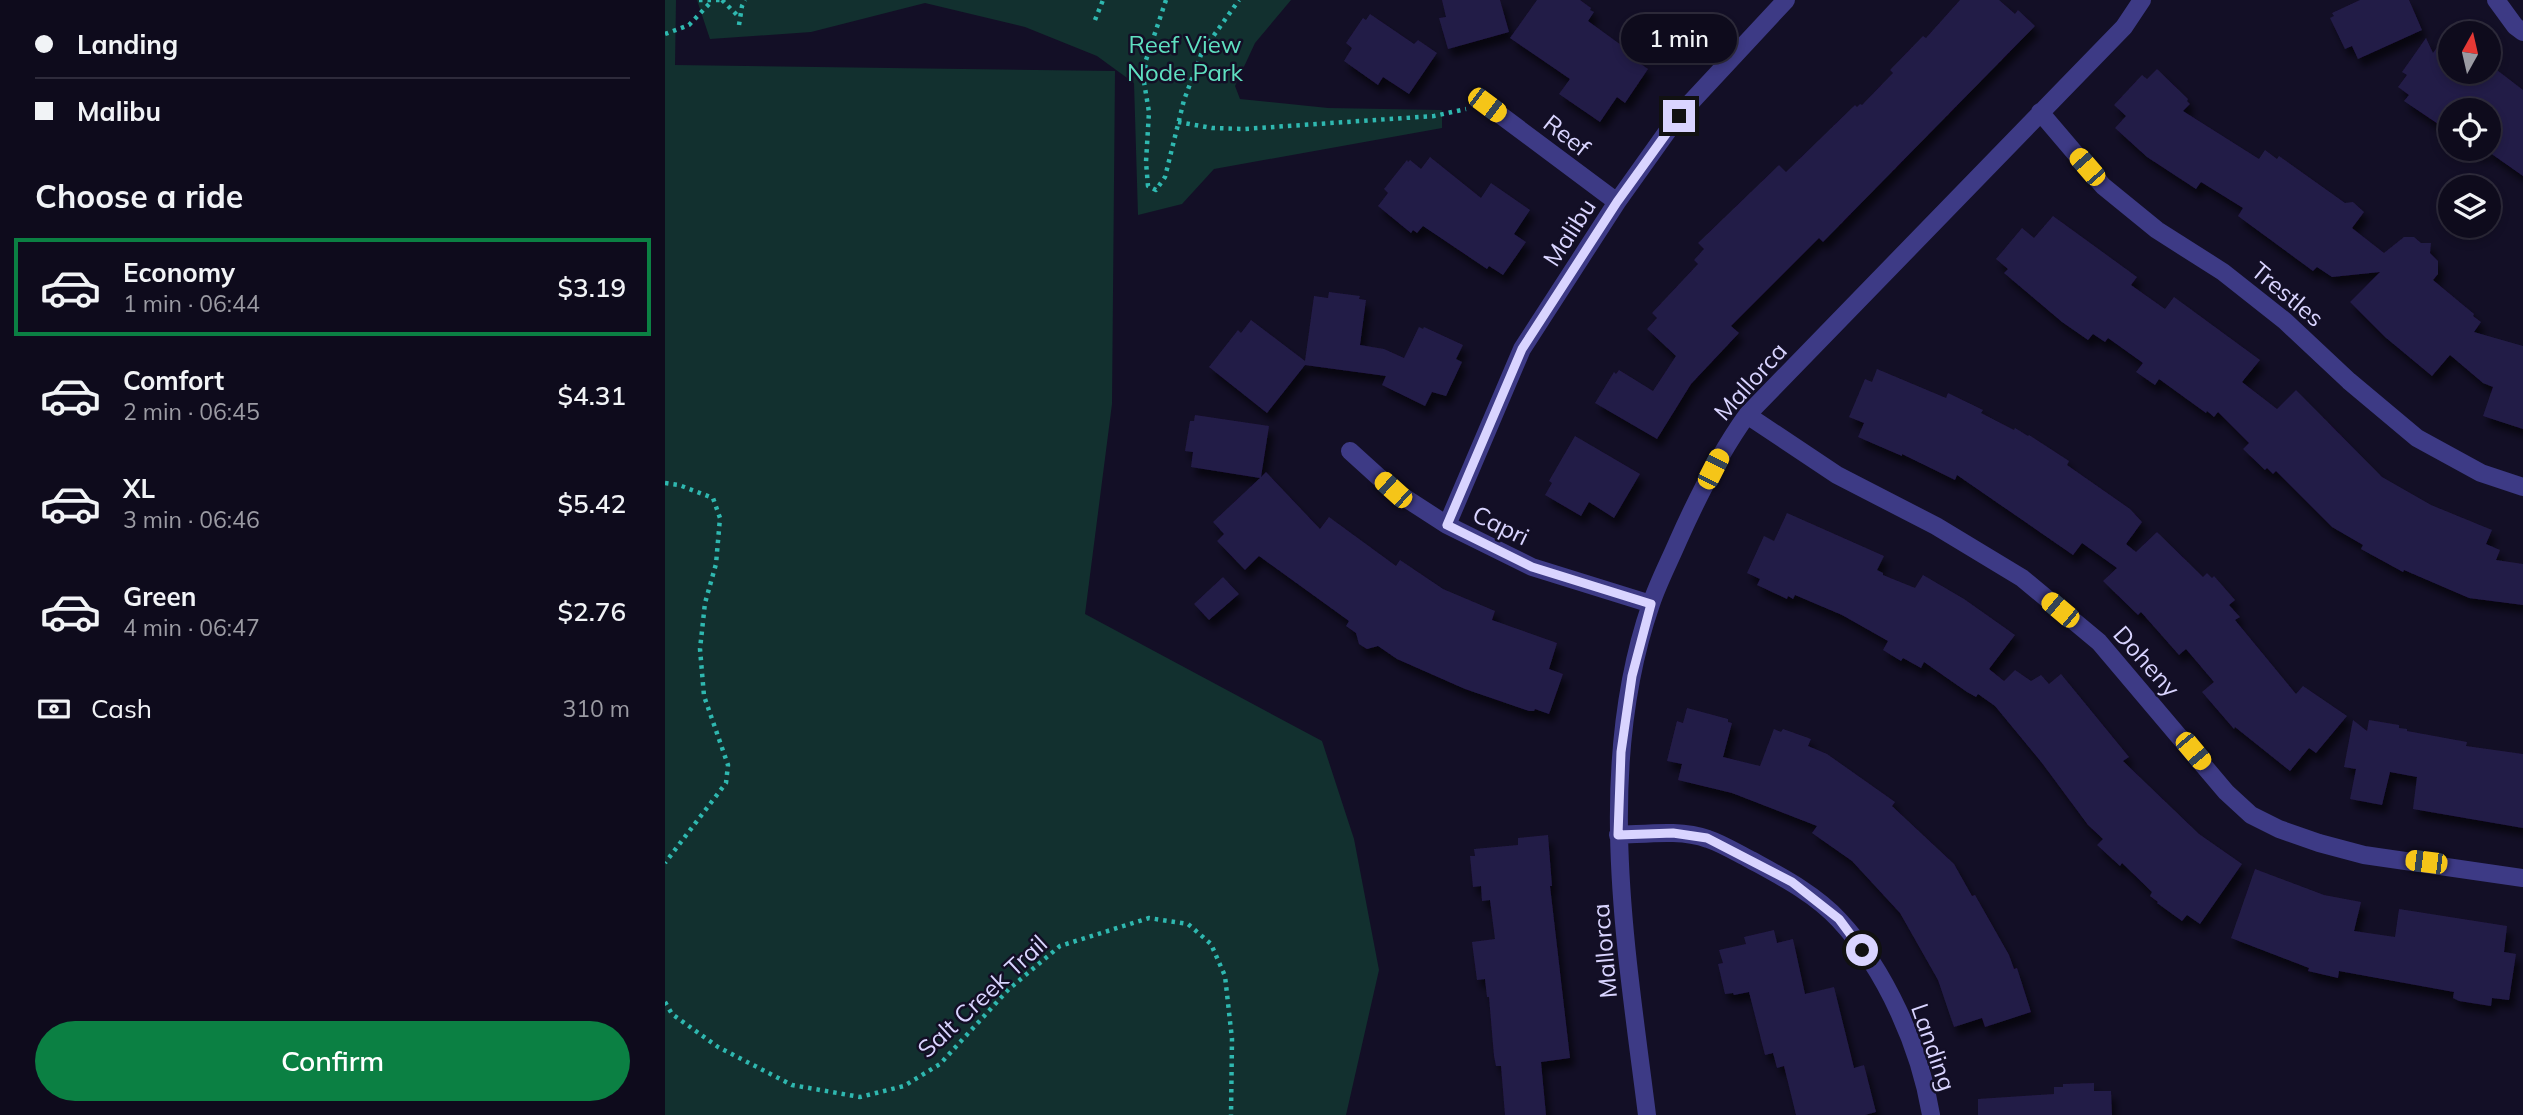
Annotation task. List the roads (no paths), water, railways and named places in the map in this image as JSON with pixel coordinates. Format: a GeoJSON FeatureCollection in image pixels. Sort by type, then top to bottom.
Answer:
{"type":"FeatureCollection","features":[{"type":"Feature","properties":{"kind":"street","name":"Malibu"},"geometry":{"type":"LineString","coordinates":[[1447,525],[1522,349],[1617,202],[1679,116],[1786,0]]}},
{"type":"Feature","properties":{"kind":"street","name":"Mallorca"},"geometry":{"type":"LineString","coordinates":[[1647,1115],[1629,965],[1618,835],[1621,752],[1632,676],[1651,604],[1691,511],[1718,458],[1747,415],[2124,27],[2142,0]]}},
{"type":"Feature","properties":{"kind":"street"},"geometry":{"type":"LineString","coordinates":[[2496,0],[2515,26],[2523,32]]}},
{"type":"Feature","properties":{"kind":"street","name":"Reef"},"geometry":{"type":"LineString","coordinates":[[1487,105],[1617,202]]}},
{"type":"Feature","properties":{"kind":"street","name":"Trestles"},"geometry":{"type":"LineString","coordinates":[[2040,112],[2103,186],[2157,230],[2234,280],[2285,321],[2417,438],[2481,473],[2523,487]]}},
{"type":"Feature","properties":{"kind":"street","name":"Doheny"},"geometry":{"type":"LineString","coordinates":[[1747,415],[1836,475],[1935,526],[2022,578],[2099,642],[2226,792],[2251,815],[2299,836],[2364,855],[2523,878]]}},
{"type":"Feature","properties":{"kind":"street","name":"Capri"},"geometry":{"type":"LineString","coordinates":[[1350,452],[1393,490],[1447,525],[1532,567],[1651,604]]}},
{"type":"Feature","properties":{"kind":"street","name":"Landing"},"geometry":{"type":"LineString","coordinates":[[1618,835],[1673,833],[1707,838],[1792,882],[1839,919],[1873,965],[1905,1023],[1927,1089],[1931,1115]]}},
{"type":"Feature","properties":{"kind":"park label","name":"Reef View Node Park"},"geometry":{"type":"Point","coordinates":[1185,58]}}]}
